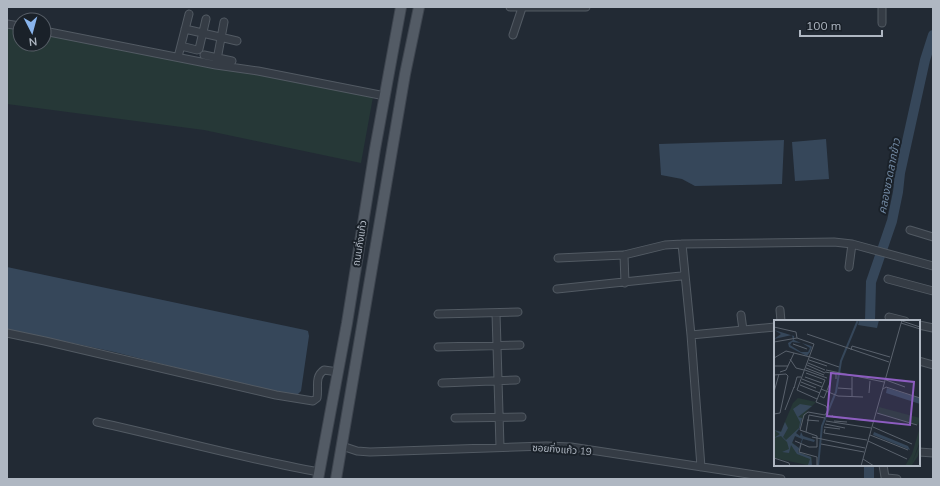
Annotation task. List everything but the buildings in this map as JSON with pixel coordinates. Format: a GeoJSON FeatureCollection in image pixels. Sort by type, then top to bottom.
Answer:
{"type":"FeatureCollection","features":[{"type":"Feature","properties":{"kind":"main road","name":"ถนนกิ่งแก้ว"},"geometry":{"type":"LineString","coordinates":[[319,476],[401,7]]}},
{"type":"Feature","properties":{"kind":"main road","name":"ถนนกิ่งแก้ว"},"geometry":{"type":"LineString","coordinates":[[336,479],[405,74],[418,7]]}},
{"type":"Feature","properties":{"kind":"street"},"geometry":{"type":"LineString","coordinates":[[510,7],[586,7]]}},
{"type":"Feature","properties":{"kind":"street"},"geometry":{"type":"LineString","coordinates":[[882,7],[882,23]]}},
{"type":"Feature","properties":{"kind":"street"},"geometry":{"type":"LineString","coordinates":[[513,35],[522,8]]}},
{"type":"Feature","properties":{"kind":"street"},"geometry":{"type":"LineString","coordinates":[[178,57],[189,14]]}},
{"type":"Feature","properties":{"kind":"street"},"geometry":{"type":"LineString","coordinates":[[181,46],[198,50],[206,19]]}},
{"type":"Feature","properties":{"kind":"street"},"geometry":{"type":"LineString","coordinates":[[216,61],[224,22]]}},
{"type":"Feature","properties":{"kind":"street"},"geometry":{"type":"LineString","coordinates":[[185,29],[238,41]]}},
{"type":"Feature","properties":{"kind":"street"},"geometry":{"type":"LineString","coordinates":[[52,33],[178,57],[232,61]]}},
{"type":"Feature","properties":{"kind":"street"},"geometry":{"type":"LineString","coordinates":[[204,55],[216,61],[258,71],[385,96]]}},
{"type":"Feature","properties":{"kind":"street"},"geometry":{"type":"LineString","coordinates":[[910,230],[933,237]]}},
{"type":"Feature","properties":{"kind":"street"},"geometry":{"type":"LineString","coordinates":[[558,258],[624,254],[682,244],[834,242],[870,248],[933,266]]}},
{"type":"Feature","properties":{"kind":"street"},"geometry":{"type":"LineString","coordinates":[[682,244],[691,335],[701,467]]}},
{"type":"Feature","properties":{"kind":"street"},"geometry":{"type":"LineString","coordinates":[[849,267],[852,244]]}},
{"type":"Feature","properties":{"kind":"street"},"geometry":{"type":"LineString","coordinates":[[624,254],[625,283]]}},
{"type":"Feature","properties":{"kind":"street"},"geometry":{"type":"LineString","coordinates":[[558,289],[681,276]]}},
{"type":"Feature","properties":{"kind":"street"},"geometry":{"type":"LineString","coordinates":[[888,279],[933,292]]}},
{"type":"Feature","properties":{"kind":"street"},"geometry":{"type":"LineString","coordinates":[[780,310],[781,320]]}},
{"type":"Feature","properties":{"kind":"street"},"geometry":{"type":"LineString","coordinates":[[438,314],[518,312]]}},
{"type":"Feature","properties":{"kind":"street"},"geometry":{"type":"LineString","coordinates":[[496,313],[500,447]]}},
{"type":"Feature","properties":{"kind":"street"},"geometry":{"type":"LineString","coordinates":[[741,315],[743,330]]}},
{"type":"Feature","properties":{"kind":"street"},"geometry":{"type":"LineString","coordinates":[[889,317],[900,320]]}},
{"type":"Feature","properties":{"kind":"street"},"geometry":{"type":"LineString","coordinates":[[920,325],[933,328]]}},
{"type":"Feature","properties":{"kind":"street"},"geometry":{"type":"LineString","coordinates":[[691,335],[774,327]]}},
{"type":"Feature","properties":{"kind":"street"},"geometry":{"type":"LineString","coordinates":[[7,333],[45,340],[276,395],[313,401],[317,398],[317,382],[320,373],[324,370],[338,372]]}},
{"type":"Feature","properties":{"kind":"street"},"geometry":{"type":"LineString","coordinates":[[438,347],[520,345]]}},
{"type":"Feature","properties":{"kind":"street"},"geometry":{"type":"LineString","coordinates":[[920,361],[933,365]]}},
{"type":"Feature","properties":{"kind":"street"},"geometry":{"type":"LineString","coordinates":[[442,383],[516,380]]}},
{"type":"Feature","properties":{"kind":"street"},"geometry":{"type":"LineString","coordinates":[[455,418],[522,417]]}},
{"type":"Feature","properties":{"kind":"street"},"geometry":{"type":"LineString","coordinates":[[97,422],[156,435],[319,476]]}},
{"type":"Feature","properties":{"kind":"street","name":"ซอยกิ่งแก้ว 19"},"geometry":{"type":"LineString","coordinates":[[342,446],[357,451],[370,452],[500,447],[571,447],[781,479]]}},
{"type":"Feature","properties":{"kind":"street"},"geometry":{"type":"LineString","coordinates":[[920,452],[933,453]]}},
{"type":"Feature","properties":{"kind":"street"},"geometry":{"type":"LineString","coordinates":[[883,466],[885,477],[897,479]]}},
{"type":"Feature","properties":{"kind":"shaded area"},"geometry":{"type":"Polygon","coordinates":[[[7,26],[12,27],[12,52],[52,52],[52,35],[373,97],[361,163],[204,130],[7,104],[7,26]]]}},
{"type":"Feature","properties":{"kind":"water"},"geometry":{"type":"Polygon","coordinates":[[[826,139],[829,179],[795,181],[792,142],[826,139]]]}},
{"type":"Feature","properties":{"kind":"water"},"geometry":{"type":"Polygon","coordinates":[[[784,140],[782,184],[695,186],[682,179],[661,175],[659,144],[784,140]]]}},
{"type":"Feature","properties":{"kind":"water"},"geometry":{"type":"Polygon","coordinates":[[[7,267],[308,331],[309,336],[301,391],[296,396],[290,396],[114,352],[7,329],[7,267]]]}},
{"type":"Feature","properties":{"kind":"waterway","name":"คลองชวดลากข้าว"},"geometry":{"type":"LineString","coordinates":[[870,320],[871,282],[892,221],[900,173],[925,60],[933,35]]}},
{"type":"Feature","properties":{"kind":"waterway","name":"คลองชวดลากข้าว"},"geometry":{"type":"LineString","coordinates":[[869,466],[869,479]]}}]}
